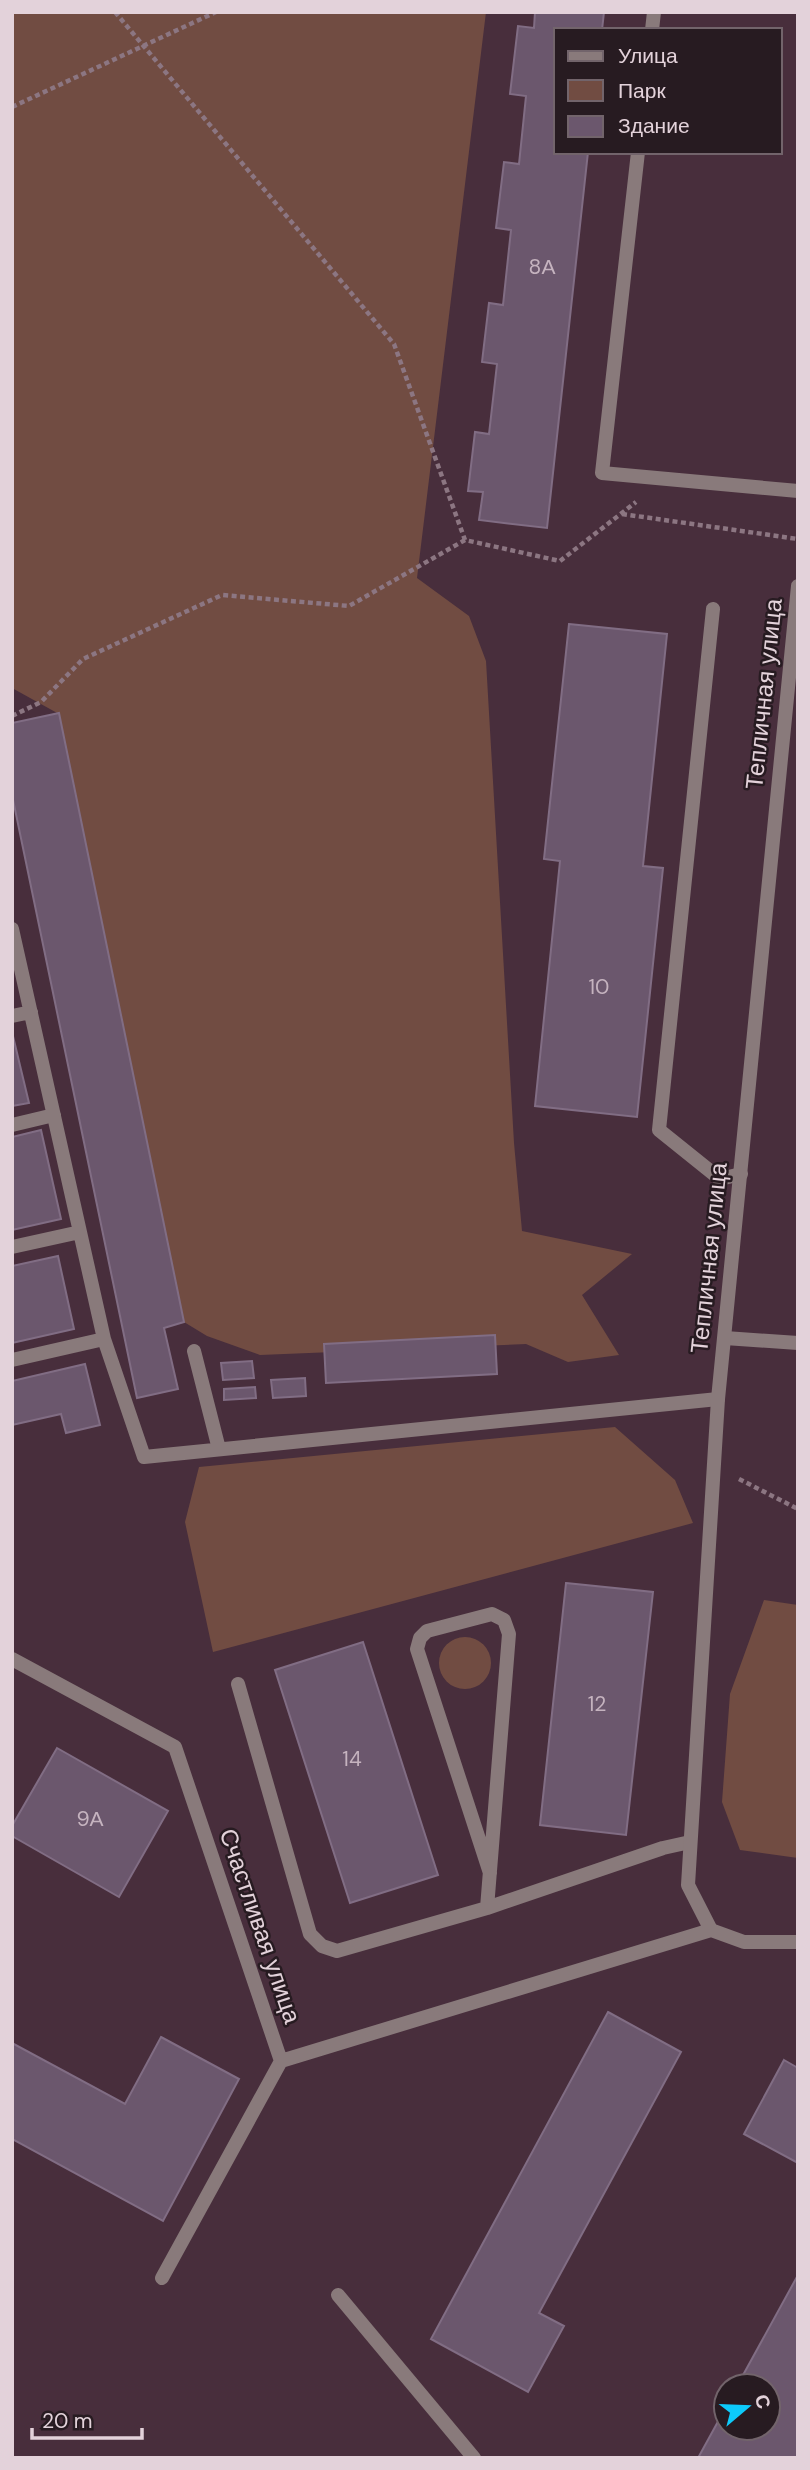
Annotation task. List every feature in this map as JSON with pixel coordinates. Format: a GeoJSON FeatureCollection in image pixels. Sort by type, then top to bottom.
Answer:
{"type":"FeatureCollection","features":[{"type":"Feature","properties":{"kind":"street"},"geometry":{"type":"LineString","coordinates":[[638,154],[602,473],[798,491]]}},
{"type":"Feature","properties":{"kind":"street","name":"Тепличная улица"},"geometry":{"type":"LineString","coordinates":[[711,1930],[688,1885],[718,1399],[792,715],[798,586]]}},
{"type":"Feature","properties":{"kind":"street"},"geometry":{"type":"LineString","coordinates":[[713,609],[659,1130],[720,1179],[741,1174]]}},
{"type":"Feature","properties":{"kind":"street"},"geometry":{"type":"LineString","coordinates":[[13,936],[104,1339],[144,1457],[718,1399]]}},
{"type":"Feature","properties":{"kind":"street"},"geometry":{"type":"LineString","coordinates":[[12,1016],[31,1012]]}},
{"type":"Feature","properties":{"kind":"street"},"geometry":{"type":"LineString","coordinates":[[12,1125],[54,1115]]}},
{"type":"Feature","properties":{"kind":"street"},"geometry":{"type":"LineString","coordinates":[[12,1247],[80,1232]]}},
{"type":"Feature","properties":{"kind":"street"},"geometry":{"type":"LineString","coordinates":[[724,1338],[798,1343]]}},
{"type":"Feature","properties":{"kind":"street"},"geometry":{"type":"LineString","coordinates":[[12,1360],[104,1339]]}},
{"type":"Feature","properties":{"kind":"street"},"geometry":{"type":"LineString","coordinates":[[194,1351],[219,1449]]}},
{"type":"Feature","properties":{"kind":"street"},"geometry":{"type":"LineString","coordinates":[[487,1908],[509,1634],[504,1620],[492,1614],[427,1631],[419,1638],[417,1649],[489,1873]]}},
{"type":"Feature","properties":{"kind":"street","name":"Счастливая улица"},"geometry":{"type":"LineString","coordinates":[[12,1659],[175,1747],[281,2061],[162,2278]]}},
{"type":"Feature","properties":{"kind":"street"},"geometry":{"type":"LineString","coordinates":[[238,1684],[310,1934],[322,1946],[337,1951],[487,1908],[663,1848],[690,1842]]}},
{"type":"Feature","properties":{"kind":"street"},"geometry":{"type":"LineString","coordinates":[[281,2061],[711,1930],[744,1942],[798,1942]]}},
{"type":"Feature","properties":{"kind":"street"},"geometry":{"type":"LineString","coordinates":[[338,2295],[474,2458]]}},
{"type":"Feature","properties":{"kind":"path"},"geometry":{"type":"LineString","coordinates":[[115,12],[394,344],[465,540]]}},
{"type":"Feature","properties":{"kind":"path"},"geometry":{"type":"LineString","coordinates":[[12,107],[216,12]]}},
{"type":"Feature","properties":{"kind":"path"},"geometry":{"type":"LineString","coordinates":[[12,716],[41,702],[83,659],[222,595],[349,606],[465,540],[561,561],[666,479]]}},
{"type":"Feature","properties":{"kind":"path"},"geometry":{"type":"LineString","coordinates":[[621,514],[798,539]]}},
{"type":"Feature","properties":{"kind":"path"},"geometry":{"type":"LineString","coordinates":[[714,1466],[798,1509]]}},
{"type":"Feature","properties":{"kind":"green space"},"geometry":{"type":"Polygon","coordinates":[[[12,12],[486,12],[417,578],[469,616],[486,661],[514,1143],[522,1231],[632,1254],[582,1295],[619,1355],[568,1362],[526,1344],[260,1355],[207,1336],[184,1322],[59,714],[12,688],[12,12]]]}},
{"type":"Feature","properties":{"kind":"green space"},"geometry":{"type":"Polygon","coordinates":[[[615,1427],[675,1480],[693,1523],[213,1652],[185,1522],[199,1467],[615,1427]]]}},
{"type":"Feature","properties":{"kind":"green space"},"geometry":{"type":"Polygon","coordinates":[[[764,1600],[798,1605],[798,1858],[740,1850],[722,1802],[730,1694],[764,1600]]]}},
{"type":"Feature","properties":{"kind":"green space"},"geometry":{"type":"Polygon","coordinates":[[[465,1637],[475,1639],[483,1645],[489,1653],[489,1673],[483,1681],[475,1687],[465,1689],[455,1687],[447,1681],[441,1673],[439,1663],[441,1653],[447,1645],[455,1639],[465,1637]]]}},
{"type":"Feature","properties":{"kind":"building"},"geometry":{"type":"Polygon","coordinates":[[[535,12],[604,12],[602,28],[554,28],[554,154],[588,154],[547,528],[479,520],[483,492],[468,491],[475,432],[489,434],[497,364],[482,362],[489,303],[503,305],[511,230],[496,228],[504,162],[519,164],[526,96],[510,94],[518,26],[534,28],[535,12]]]}},
{"type":"Feature","properties":{"kind":"building"},"geometry":{"type":"Polygon","coordinates":[[[569,624],[667,634],[643,866],[663,868],[637,1117],[535,1106],[560,861],[544,859],[569,624]]]}},
{"type":"Feature","properties":{"kind":"building"},"geometry":{"type":"Polygon","coordinates":[[[59,713],[184,1322],[164,1328],[178,1389],[137,1398],[12,795],[12,723],[59,713]]]}},
{"type":"Feature","properties":{"kind":"building"},"geometry":{"type":"Polygon","coordinates":[[[12,1032],[29,1103],[12,1106],[12,1032]]]}},
{"type":"Feature","properties":{"kind":"building"},"geometry":{"type":"Polygon","coordinates":[[[41,1130],[61,1219],[12,1230],[12,1137],[41,1130]]]}},
{"type":"Feature","properties":{"kind":"building"},"geometry":{"type":"Polygon","coordinates":[[[58,1256],[74,1329],[12,1343],[12,1266],[58,1256]]]}},
{"type":"Feature","properties":{"kind":"building"},"geometry":{"type":"Polygon","coordinates":[[[495,1335],[497,1374],[326,1383],[324,1344],[495,1335]]]}},
{"type":"Feature","properties":{"kind":"building"},"geometry":{"type":"Polygon","coordinates":[[[252,1361],[254,1378],[223,1380],[221,1363],[252,1361]]]}},
{"type":"Feature","properties":{"kind":"building"},"geometry":{"type":"Polygon","coordinates":[[[85,1364],[100,1425],[66,1433],[61,1414],[12,1425],[12,1381],[85,1364]]]}},
{"type":"Feature","properties":{"kind":"building"},"geometry":{"type":"Polygon","coordinates":[[[305,1378],[306,1396],[273,1398],[271,1380],[305,1378]]]}},
{"type":"Feature","properties":{"kind":"building"},"geometry":{"type":"Polygon","coordinates":[[[255,1387],[256,1398],[224,1400],[224,1389],[255,1387]]]}},
{"type":"Feature","properties":{"kind":"building"},"geometry":{"type":"Polygon","coordinates":[[[566,1583],[653,1592],[626,1835],[540,1825],[566,1583]]]}},
{"type":"Feature","properties":{"kind":"building"},"geometry":{"type":"Polygon","coordinates":[[[363,1642],[438,1875],[350,1903],[275,1670],[363,1642]]]}},
{"type":"Feature","properties":{"kind":"building"},"geometry":{"type":"Polygon","coordinates":[[[57,1748],[168,1811],[119,1897],[12,1836],[12,1826],[57,1748]]]}},
{"type":"Feature","properties":{"kind":"building"},"geometry":{"type":"Polygon","coordinates":[[[608,2012],[681,2052],[539,2313],[564,2326],[528,2392],[431,2339],[608,2012]]]}},
{"type":"Feature","properties":{"kind":"building"},"geometry":{"type":"Polygon","coordinates":[[[161,2037],[239,2079],[163,2221],[12,2139],[12,2043],[125,2104],[161,2037]]]}},
{"type":"Feature","properties":{"kind":"building"},"geometry":{"type":"Polygon","coordinates":[[[784,2060],[798,2068],[798,2163],[744,2134],[784,2060]]]}},
{"type":"Feature","properties":{"kind":"building"},"geometry":{"type":"Polygon","coordinates":[[[798,2275],[798,2458],[698,2458],[712,2432],[712,2442],[782,2442],[782,2372],[745,2372],[798,2275]]]}}]}
